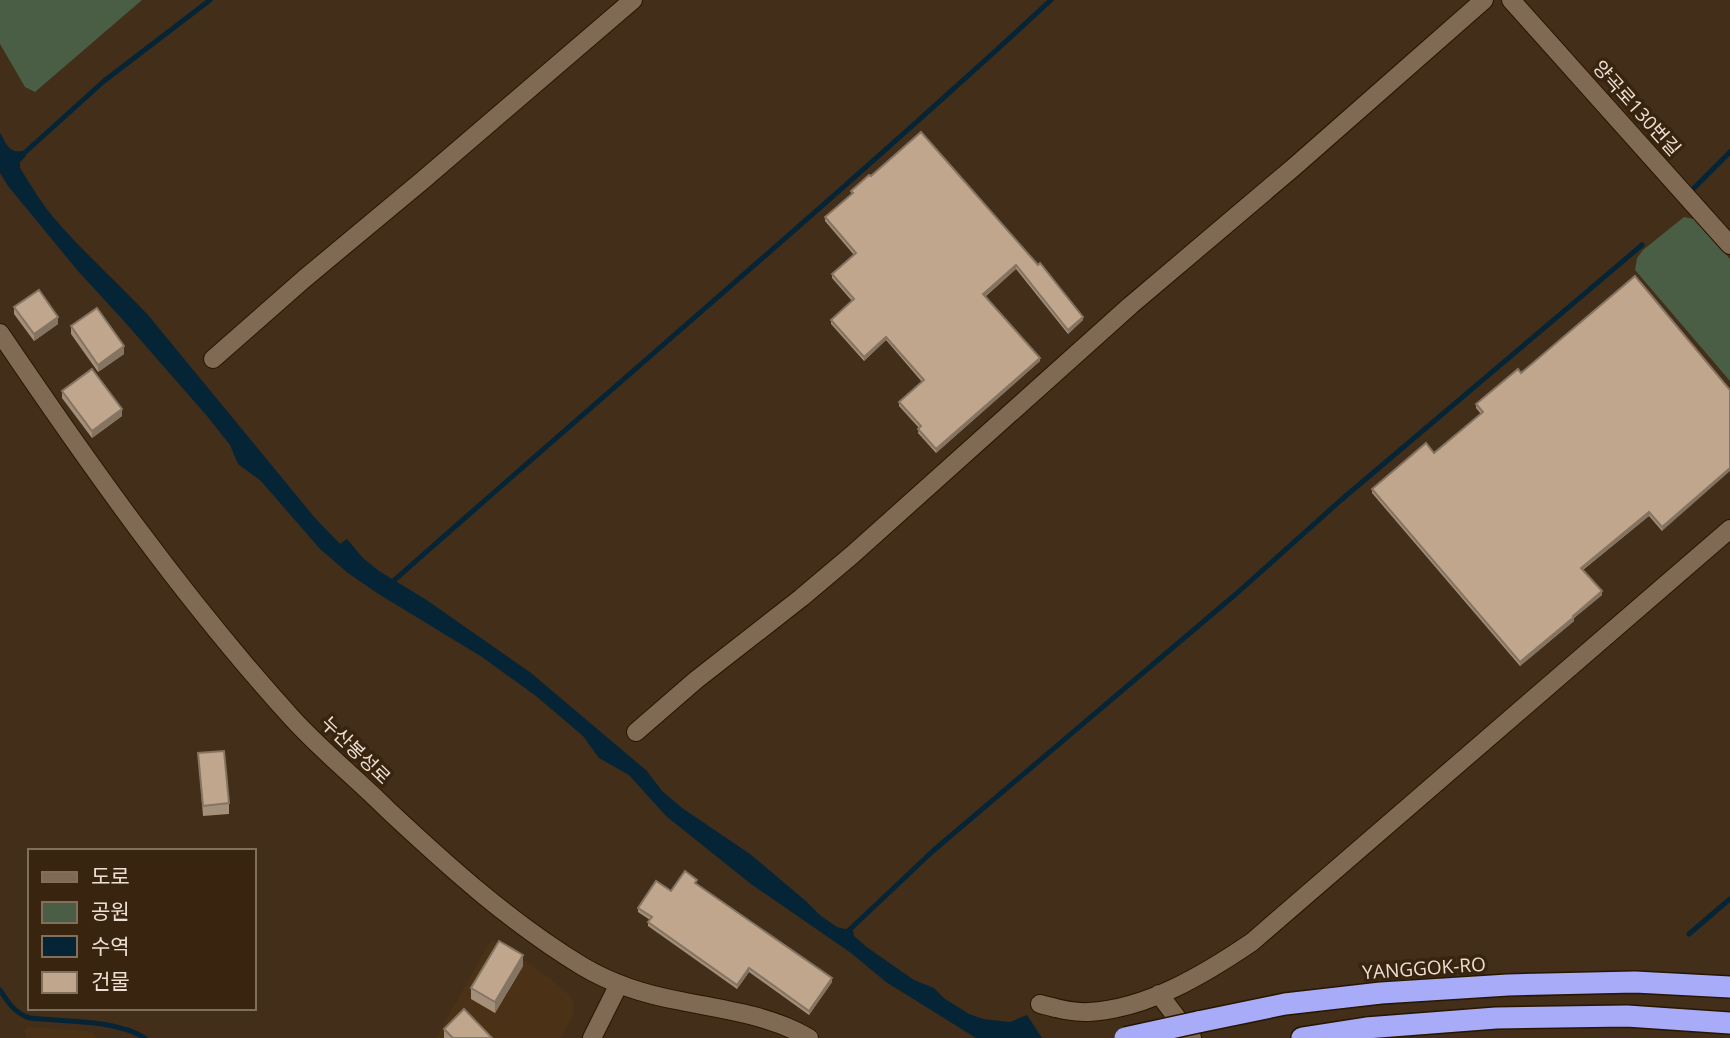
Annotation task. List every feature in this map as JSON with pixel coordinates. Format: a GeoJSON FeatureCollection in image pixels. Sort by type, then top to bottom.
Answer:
{"type":"FeatureCollection","features":[{"type":"Feature","properties":{"kind":"highway","name":"YANGGOK-RO"},"geometry":{"type":"LineString","coordinates":[[1125,1038],[1195,1030],[1285,1004],[1394,992],[1508,985],[1635,982],[1730,987]]}},
{"type":"Feature","properties":{"kind":"highway"},"geometry":{"type":"LineString","coordinates":[[1302,1038],[1366,1028],[1496,1018],[1627,1016],[1730,1023]]}},
{"type":"Feature","properties":{"kind":"street"},"geometry":{"type":"LineString","coordinates":[[213,359],[633,0]]}},
{"type":"Feature","properties":{"kind":"street"},"geometry":{"type":"LineString","coordinates":[[636,732],[696,680],[852,555],[1131,305],[1294,167],[1484,0]]}},
{"type":"Feature","properties":{"kind":"street","name":"양곡로130번길"},"geometry":{"type":"LineString","coordinates":[[1511,0],[1730,245]]}},
{"type":"Feature","properties":{"kind":"street","name":"누산봉성로"},"geometry":{"type":"LineString","coordinates":[[0,333],[150,545],[220,635],[294,720],[481,893],[548,944],[584,967],[618,984],[677,1001],[768,1020],[808,1038]]}},
{"type":"Feature","properties":{"kind":"street"},"geometry":{"type":"LineString","coordinates":[[1041,1004],[1068,1011],[1109,1010],[1176,988],[1252,942],[1730,529]]}},
{"type":"Feature","properties":{"kind":"street"},"geometry":{"type":"LineString","coordinates":[[592,1038],[618,984]]}},
{"type":"Feature","properties":{"kind":"street"},"geometry":{"type":"LineString","coordinates":[[1159,994],[1195,1030]]}},
{"type":"Feature","properties":{"kind":"shaded area"},"geometry":{"type":"Polygon","coordinates":[[[491,940],[550,978],[572,999],[573,1016],[561,1038],[436,1038],[491,940]]]}},
{"type":"Feature","properties":{"kind":"shaded area"},"geometry":{"type":"Polygon","coordinates":[[[28,1027],[87,1031],[96,1038],[26,1038],[24,1030],[28,1027]]]}},
{"type":"Feature","properties":{"kind":"green space"},"geometry":{"type":"Polygon","coordinates":[[[0,0],[142,0],[35,92],[25,87],[0,44],[0,0]]]}},
{"type":"Feature","properties":{"kind":"green space"},"geometry":{"type":"Polygon","coordinates":[[[1684,217],[1694,219],[1730,259],[1730,381],[1635,270],[1637,258],[1643,250],[1684,217]]]}},
{"type":"Feature","properties":{"kind":"water"},"geometry":{"type":"Polygon","coordinates":[[[0,133],[11,149],[23,151],[26,156],[20,162],[20,168],[54,218],[148,315],[315,518],[340,544],[347,539],[363,558],[379,571],[425,599],[531,673],[647,771],[662,791],[682,808],[750,854],[821,916],[837,927],[853,931],[854,936],[868,948],[914,980],[934,988],[945,999],[969,1014],[983,1019],[1010,1022],[1027,1015],[1042,1038],[976,1038],[886,982],[851,953],[751,884],[666,816],[629,775],[599,758],[583,736],[536,696],[482,657],[377,593],[320,549],[261,481],[238,464],[230,445],[207,416],[78,271],[8,186],[0,173],[0,133]]]}},
{"type":"Feature","properties":{"kind":"building"},"geometry":{"type":"Polygon","coordinates":[[[921,132],[1038,265],[1040,263],[1083,317],[1068,330],[1016,265],[983,294],[1040,358],[936,449],[918,429],[921,426],[899,402],[924,380],[886,337],[864,357],[831,320],[854,299],[832,274],[856,253],[825,217],[869,175],[921,132]]]}},
{"type":"Feature","properties":{"kind":"building"},"geometry":{"type":"Polygon","coordinates":[[[1635,276],[1730,390],[1730,468],[1662,527],[1649,512],[1581,568],[1602,591],[1520,662],[1372,489],[1426,443],[1434,453],[1483,412],[1476,404],[1518,369],[1521,373],[1635,276]]]}},
{"type":"Feature","properties":{"kind":"building"},"geometry":{"type":"Polygon","coordinates":[[[39,290],[58,317],[34,334],[14,307],[39,290]]]}},
{"type":"Feature","properties":{"kind":"building"},"geometry":{"type":"Polygon","coordinates":[[[97,308],[124,346],[98,365],[71,326],[97,308]]]}},
{"type":"Feature","properties":{"kind":"building"},"geometry":{"type":"Polygon","coordinates":[[[92,369],[122,409],[92,431],[62,391],[92,369]]]}},
{"type":"Feature","properties":{"kind":"building"},"geometry":{"type":"Polygon","coordinates":[[[224,751],[229,803],[203,806],[198,753],[224,751]]]}},
{"type":"Feature","properties":{"kind":"building"},"geometry":{"type":"Polygon","coordinates":[[[685,871],[697,880],[695,883],[832,978],[809,1011],[749,968],[737,985],[648,922],[652,917],[638,908],[656,881],[671,891],[685,871]]]}},
{"type":"Feature","properties":{"kind":"building"},"geometry":{"type":"Polygon","coordinates":[[[499,941],[523,955],[495,1002],[471,988],[499,941]]]}},
{"type":"Feature","properties":{"kind":"building"},"geometry":{"type":"Polygon","coordinates":[[[464,1009],[492,1038],[453,1038],[444,1029],[464,1009]]]}},
{"type":"Feature","properties":{"kind":"waterway"},"geometry":{"type":"LineString","coordinates":[[21,156],[104,81],[210,0]]}},
{"type":"Feature","properties":{"kind":"waterway"},"geometry":{"type":"LineString","coordinates":[[390,584],[805,221],[1051,0]]}},
{"type":"Feature","properties":{"kind":"waterway"},"geometry":{"type":"LineString","coordinates":[[1693,189],[1730,152]]}},
{"type":"Feature","properties":{"kind":"waterway"},"geometry":{"type":"LineString","coordinates":[[845,934],[934,850],[1642,245]]}},
{"type":"Feature","properties":{"kind":"waterway"},"geometry":{"type":"LineString","coordinates":[[1689,934],[1730,899]]}},
{"type":"Feature","properties":{"kind":"waterway"},"geometry":{"type":"LineString","coordinates":[[0,990],[16,1011],[30,1018],[104,1024],[145,1038]]}}]}
